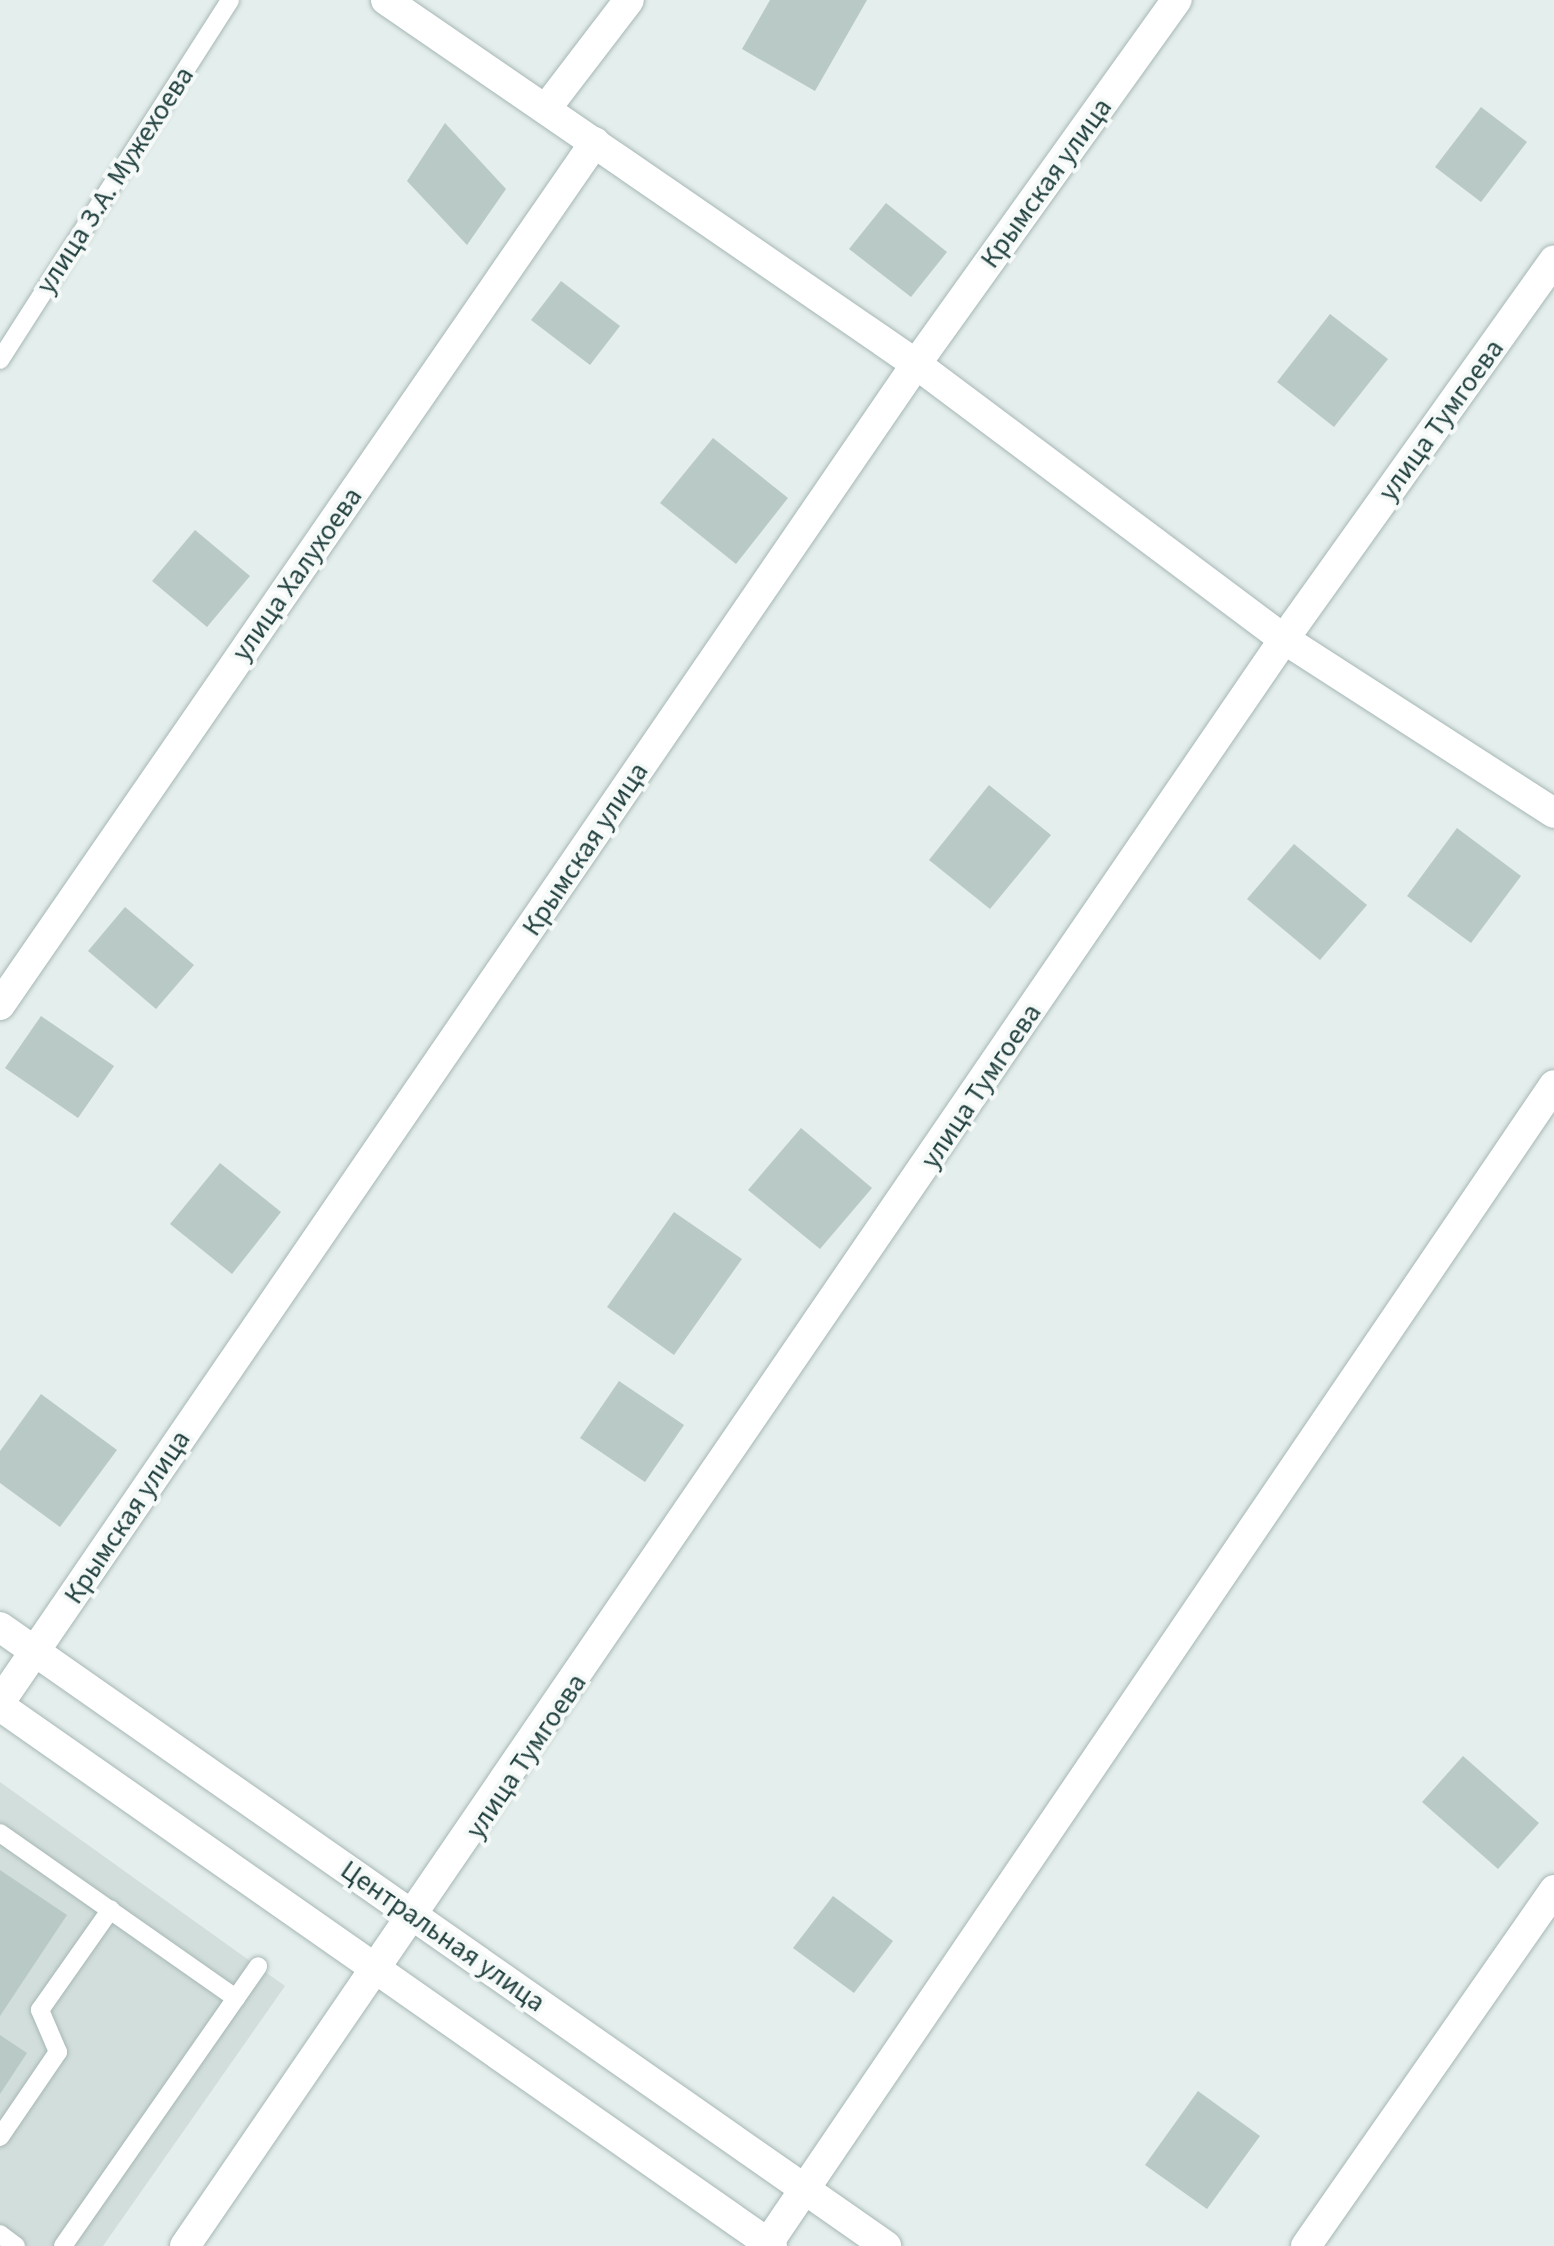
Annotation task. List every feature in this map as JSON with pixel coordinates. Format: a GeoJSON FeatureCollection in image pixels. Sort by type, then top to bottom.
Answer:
{"type":"FeatureCollection","features":[{"type":"Feature","properties":{"kind":"street"},"geometry":{"type":"LineString","coordinates":[[386,0],[548,106],[594,142],[916,364],[1284,639],[1554,813]]}},
{"type":"Feature","properties":{"kind":"street"},"geometry":{"type":"LineString","coordinates":[[548,106],[629,0]]}},
{"type":"Feature","properties":{"kind":"street","name":"Крымская улица"},"geometry":{"type":"LineString","coordinates":[[0,1704],[916,364],[1176,0]]}},
{"type":"Feature","properties":{"kind":"street","name":"улица Халухоева"},"geometry":{"type":"LineString","coordinates":[[0,1006],[594,142]]}},
{"type":"Feature","properties":{"kind":"street","name":"улица Тумгоева"},"geometry":{"type":"LineString","coordinates":[[186,2246],[416,1918],[1284,639],[1554,261]]}},
{"type":"Feature","properties":{"kind":"street"},"geometry":{"type":"LineString","coordinates":[[0,1704],[769,2245],[1554,1085]]}},
{"type":"Feature","properties":{"kind":"street","name":"Центральная улица"},"geometry":{"type":"LineString","coordinates":[[0,1627],[886,2246]]}},
{"type":"Feature","properties":{"kind":"street"},"geometry":{"type":"LineString","coordinates":[[1306,2246],[1554,1890]]}},
{"type":"Feature","properties":{"kind":"lane","name":"улица З.А. Мужехоева"},"geometry":{"type":"LineString","coordinates":[[0,360],[230,0]]}},
{"type":"Feature","properties":{"kind":"lane"},"geometry":{"type":"LineString","coordinates":[[0,1834],[236,1998]]}},
{"type":"Feature","properties":{"kind":"lane"},"geometry":{"type":"LineString","coordinates":[[0,2137],[58,2052],[40,2010],[111,1908]]}},
{"type":"Feature","properties":{"kind":"lane"},"geometry":{"type":"LineString","coordinates":[[63,2246],[258,1966]]}},
{"type":"Feature","properties":{"kind":"lane"},"geometry":{"type":"LineString","coordinates":[[0,2234],[16,2246]]}},
{"type":"Feature","properties":{"kind":"shaded area"},"geometry":{"type":"Polygon","coordinates":[[[0,1782],[285,1986],[103,2246],[0,2246],[0,1782]]]}},
{"type":"Feature","properties":{"kind":"building"},"geometry":{"type":"Polygon","coordinates":[[[770,0],[867,0],[815,91],[742,49],[770,0]]]}},
{"type":"Feature","properties":{"kind":"building"},"geometry":{"type":"Polygon","coordinates":[[[1481,107],[1527,142],[1481,202],[1435,167],[1481,107]]]}},
{"type":"Feature","properties":{"kind":"building"},"geometry":{"type":"Polygon","coordinates":[[[445,123],[506,189],[467,245],[407,181],[445,123]]]}},
{"type":"Feature","properties":{"kind":"building"},"geometry":{"type":"Polygon","coordinates":[[[886,203],[947,252],[911,297],[849,249],[886,203]]]}},
{"type":"Feature","properties":{"kind":"building"},"geometry":{"type":"Polygon","coordinates":[[[561,281],[620,326],[590,365],[531,320],[561,281]]]}},
{"type":"Feature","properties":{"kind":"building"},"geometry":{"type":"Polygon","coordinates":[[[1330,314],[1388,359],[1334,427],[1277,382],[1330,314]]]}},
{"type":"Feature","properties":{"kind":"building"},"geometry":{"type":"Polygon","coordinates":[[[713,438],[788,498],[736,564],[660,503],[713,438]]]}},
{"type":"Feature","properties":{"kind":"building"},"geometry":{"type":"Polygon","coordinates":[[[195,530],[250,576],[207,627],[152,581],[195,530]]]}},
{"type":"Feature","properties":{"kind":"building"},"geometry":{"type":"Polygon","coordinates":[[[989,785],[1051,835],[990,909],[929,860],[989,785]]]}},
{"type":"Feature","properties":{"kind":"building"},"geometry":{"type":"Polygon","coordinates":[[[1457,828],[1521,876],[1471,943],[1407,896],[1457,828]]]}},
{"type":"Feature","properties":{"kind":"building"},"geometry":{"type":"Polygon","coordinates":[[[1294,844],[1367,905],[1320,960],[1247,899],[1294,844]]]}},
{"type":"Feature","properties":{"kind":"building"},"geometry":{"type":"Polygon","coordinates":[[[125,907],[194,965],[156,1009],[88,951],[125,907]]]}},
{"type":"Feature","properties":{"kind":"building"},"geometry":{"type":"Polygon","coordinates":[[[41,1016],[114,1066],[78,1118],[5,1068],[41,1016]]]}},
{"type":"Feature","properties":{"kind":"building"},"geometry":{"type":"Polygon","coordinates":[[[801,1128],[872,1188],[820,1249],[748,1190],[801,1128]]]}},
{"type":"Feature","properties":{"kind":"building"},"geometry":{"type":"Polygon","coordinates":[[[220,1163],[281,1212],[232,1274],[170,1224],[220,1163]]]}},
{"type":"Feature","properties":{"kind":"building"},"geometry":{"type":"Polygon","coordinates":[[[674,1212],[742,1259],[674,1355],[607,1307],[674,1212]]]}},
{"type":"Feature","properties":{"kind":"building"},"geometry":{"type":"Polygon","coordinates":[[[619,1381],[684,1425],[645,1482],[580,1438],[619,1381]]]}},
{"type":"Feature","properties":{"kind":"building"},"geometry":{"type":"Polygon","coordinates":[[[41,1394],[117,1450],[60,1527],[0,1483],[0,1451],[41,1394]]]}},
{"type":"Feature","properties":{"kind":"building"},"geometry":{"type":"Polygon","coordinates":[[[1463,1756],[1539,1823],[1498,1869],[1422,1802],[1463,1756]]]}},
{"type":"Feature","properties":{"kind":"building"},"geometry":{"type":"Polygon","coordinates":[[[0,1870],[67,1915],[0,2016],[0,1870]]]}},
{"type":"Feature","properties":{"kind":"building"},"geometry":{"type":"Polygon","coordinates":[[[833,1896],[893,1941],[854,1993],[793,1948],[833,1896]]]}},
{"type":"Feature","properties":{"kind":"building"},"geometry":{"type":"Polygon","coordinates":[[[0,2035],[27,2053],[0,2094],[0,2035]]]}},
{"type":"Feature","properties":{"kind":"building"},"geometry":{"type":"Polygon","coordinates":[[[1198,2091],[1260,2136],[1207,2209],[1145,2165],[1198,2091]]]}}]}
